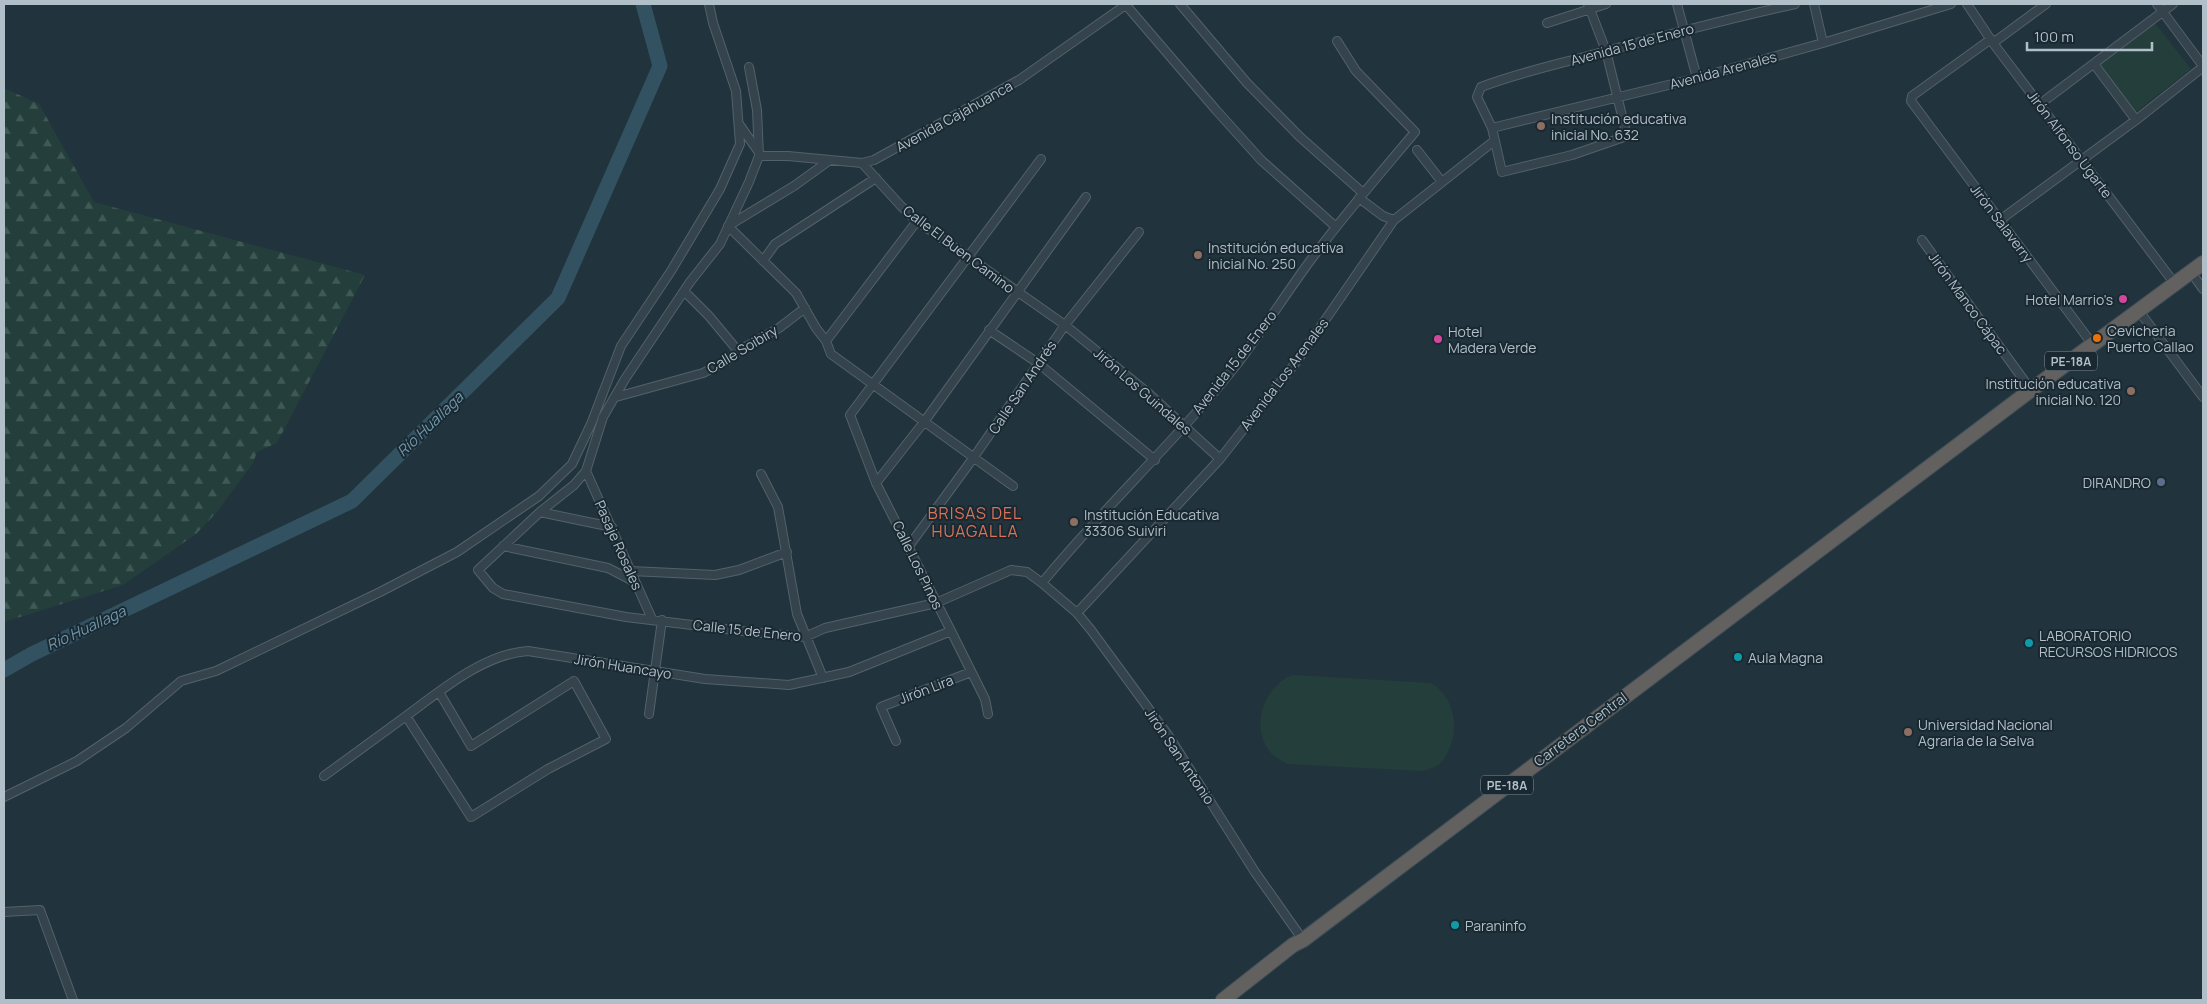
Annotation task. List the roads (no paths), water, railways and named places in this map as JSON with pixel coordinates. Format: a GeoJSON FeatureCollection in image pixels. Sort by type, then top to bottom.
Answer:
{"type":"FeatureCollection","features":[{"type":"Feature","properties":{"kind":"highway","name":"PE-18A"},"geometry":{"type":"LineString","coordinates":[[2031,390],[2203,263]]}},
{"type":"Feature","properties":{"kind":"highway","name":"Carretera Central"},"geometry":{"type":"LineString","coordinates":[[1223,1000],[1293,944],[1303,940],[1672,660],[1940,461],[2031,390]]}},
{"type":"Feature","properties":{"kind":"street"},"geometry":{"type":"LineString","coordinates":[[4,797],[77,760],[126,728],[180,681],[216,670],[380,592],[457,552],[539,496],[572,464],[591,424],[621,346],[671,271],[720,189],[740,144],[736,91],[713,23],[710,4]]}},
{"type":"Feature","properties":{"kind":"street"},"geometry":{"type":"LineString","coordinates":[[1127,4],[1216,110],[1261,160],[1336,227]]}},
{"type":"Feature","properties":{"kind":"street","name":"Avenida Cajahuanca"},"geometry":{"type":"LineString","coordinates":[[759,154],[862,163],[874,160],[991,97],[1044,64],[1127,4]]}},
{"type":"Feature","properties":{"kind":"street"},"geometry":{"type":"LineString","coordinates":[[1180,4],[1248,83],[1300,137],[1382,216],[1394,220]]}},
{"type":"Feature","properties":{"kind":"street"},"geometry":{"type":"LineString","coordinates":[[1547,23],[1589,6],[1606,4]]}},
{"type":"Feature","properties":{"kind":"street"},"geometry":{"type":"LineString","coordinates":[[1677,4],[1697,78]]}},
{"type":"Feature","properties":{"kind":"street","name":"Avenida 15 de Enero"},"geometry":{"type":"LineString","coordinates":[[1492,128],[1476,97],[1481,87],[1502,79],[1683,30],[1795,4]]}},
{"type":"Feature","properties":{"kind":"street"},"geometry":{"type":"LineString","coordinates":[[1814,4],[1823,43]]}},
{"type":"Feature","properties":{"kind":"street","name":"Avenida Arenales"},"geometry":{"type":"LineString","coordinates":[[1492,128],[1697,78],[1823,43],[1952,4]]}},
{"type":"Feature","properties":{"kind":"street","name":"Jirón Alfonso Ugarte"},"geometry":{"type":"LineString","coordinates":[[1967,4],[1992,41],[2175,284]]}},
{"type":"Feature","properties":{"kind":"street"},"geometry":{"type":"LineString","coordinates":[[1992,41],[2046,4]]}},
{"type":"Feature","properties":{"kind":"street"},"geometry":{"type":"LineString","coordinates":[[2000,220],[2136,120],[2203,67],[2157,4]]}},
{"type":"Feature","properties":{"kind":"street"},"geometry":{"type":"LineString","coordinates":[[2040,104],[2173,4]]}},
{"type":"Feature","properties":{"kind":"street"},"geometry":{"type":"LineString","coordinates":[[1492,128],[1502,172],[1572,155],[1627,136],[1606,51],[1589,6]]}},
{"type":"Feature","properties":{"kind":"street","name":"Avenida 15 de Enero"},"geometry":{"type":"LineString","coordinates":[[1042,583],[1073,546],[1155,460],[1238,362],[1336,227],[1415,132],[1356,71],[1337,41]]}},
{"type":"Feature","properties":{"kind":"street","name":"Jirón Salaverry"},"geometry":{"type":"LineString","coordinates":[[1992,41],[1912,96],[1911,101],[2093,345]]}},
{"type":"Feature","properties":{"kind":"street"},"geometry":{"type":"LineString","coordinates":[[2094,64],[2136,120]]}},
{"type":"Feature","properties":{"kind":"street"},"geometry":{"type":"LineString","coordinates":[[503,546],[540,512],[574,485],[586,471],[603,417],[625,379],[684,291],[720,244],[759,154],[757,110],[749,68]]}},
{"type":"Feature","properties":{"kind":"street"},"geometry":{"type":"LineString","coordinates":[[738,122],[759,154]]}},
{"type":"Feature","properties":{"kind":"street","name":"Avenida Los Arenales"},"geometry":{"type":"LineString","coordinates":[[1077,613],[1220,459],[1296,361],[1394,220],[1494,141]]}},
{"type":"Feature","properties":{"kind":"street"},"geometry":{"type":"LineString","coordinates":[[1417,150],[1442,182]]}},
{"type":"Feature","properties":{"kind":"street"},"geometry":{"type":"LineString","coordinates":[[872,384],[966,256],[1041,159]]}},
{"type":"Feature","properties":{"kind":"street"},"geometry":{"type":"LineString","coordinates":[[728,226],[794,186],[830,160]]}},
{"type":"Feature","properties":{"kind":"street","name":"Calle El Buen Camino"},"geometry":{"type":"LineString","coordinates":[[862,163],[917,221],[1065,325]]}},
{"type":"Feature","properties":{"kind":"street"},"geometry":{"type":"LineString","coordinates":[[762,261],[774,244],[876,178]]}},
{"type":"Feature","properties":{"kind":"street"},"geometry":{"type":"LineString","coordinates":[[876,483],[924,422],[1086,197]]}},
{"type":"Feature","properties":{"kind":"street"},"geometry":{"type":"LineString","coordinates":[[826,341],[917,221]]}},
{"type":"Feature","properties":{"kind":"street"},"geometry":{"type":"LineString","coordinates":[[728,226],[796,294],[826,341],[830,354],[1013,486]]}},
{"type":"Feature","properties":{"kind":"street","name":"Calle San Andrés"},"geometry":{"type":"LineString","coordinates":[[909,546],[974,457],[1065,325],[1139,232]]}},
{"type":"Feature","properties":{"kind":"street","name":"Jirón Manco Cápac"},"geometry":{"type":"LineString","coordinates":[[1922,240],[2031,390]]}},
{"type":"Feature","properties":{"kind":"street"},"geometry":{"type":"LineString","coordinates":[[2191,272],[2203,289]]}},
{"type":"Feature","properties":{"kind":"street"},"geometry":{"type":"LineString","coordinates":[[684,291],[710,316],[738,352]]}},
{"type":"Feature","properties":{"kind":"street","name":"Calle Soibiry"},"geometry":{"type":"LineString","coordinates":[[616,397],[703,373],[727,361],[738,352],[779,328],[805,308]]}},
{"type":"Feature","properties":{"kind":"street"},"geometry":{"type":"LineString","coordinates":[[2139,311],[2203,396]]}},
{"type":"Feature","properties":{"kind":"street","name":"Jirón Los Guindales"},"geometry":{"type":"LineString","coordinates":[[1065,325],[1147,392],[1220,459]]}},
{"type":"Feature","properties":{"kind":"street"},"geometry":{"type":"LineString","coordinates":[[990,330],[1038,363],[1155,460]]}},
{"type":"Feature","properties":{"kind":"street","name":"Calle Los Pinos"},"geometry":{"type":"LineString","coordinates":[[872,384],[850,415],[876,483],[952,631],[984,699],[988,714]]}},
{"type":"Feature","properties":{"kind":"street","name":"Pasaje Rosales"},"geometry":{"type":"LineString","coordinates":[[586,471],[652,619]]}},
{"type":"Feature","properties":{"kind":"street"},"geometry":{"type":"LineString","coordinates":[[761,474],[778,507],[788,552],[797,614],[823,678]]}},
{"type":"Feature","properties":{"kind":"street"},"geometry":{"type":"LineString","coordinates":[[540,512],[612,527]]}},
{"type":"Feature","properties":{"kind":"street"},"geometry":{"type":"LineString","coordinates":[[503,546],[608,568],[636,582]]}},
{"type":"Feature","properties":{"kind":"street","name":"Calle 15 de Enero"},"geometry":{"type":"LineString","coordinates":[[503,546],[478,570],[493,588],[503,594],[626,617],[805,637],[825,628],[936,603],[1008,571],[1027,572],[1042,583]]}},
{"type":"Feature","properties":{"kind":"street"},"geometry":{"type":"LineString","coordinates":[[631,571],[715,575],[739,570],[788,552]]}},
{"type":"Feature","properties":{"kind":"street","name":"Jirón San Antonio"},"geometry":{"type":"LineString","coordinates":[[1042,583],[1077,613],[1168,735],[1256,872],[1303,940]]}},
{"type":"Feature","properties":{"kind":"street"},"geometry":{"type":"LineString","coordinates":[[649,714],[662,620]]}},
{"type":"Feature","properties":{"kind":"street","name":"Jirón Huancayo"},"geometry":{"type":"LineString","coordinates":[[324,776],[449,684],[501,656],[513,652],[528,651],[706,679],[789,685],[849,672],[952,631]]}},
{"type":"Feature","properties":{"kind":"street","name":"Jirón Lira"},"geometry":{"type":"LineString","coordinates":[[896,741],[881,707],[971,672]]}},
{"type":"Feature","properties":{"kind":"street"},"geometry":{"type":"LineString","coordinates":[[406,716],[471,817],[548,768],[606,739],[574,681],[472,746],[439,692]]}},
{"type":"Feature","properties":{"kind":"street"},"geometry":{"type":"LineString","coordinates":[[4,912],[40,910],[73,1000]]}},
{"type":"Feature","properties":{"kind":"waterway","name":"Río Huallaga"},"geometry":{"type":"LineString","coordinates":[[4,670],[32,654],[352,501],[558,298],[660,66],[643,4]]}},
{"type":"Feature","properties":{"kind":"place","name":"Institución educativa inicial No. 632"},"geometry":{"type":"Point","coordinates":[1541,126]}},
{"type":"Feature","properties":{"kind":"place","name":"Institución educativa inicial No. 250"},"geometry":{"type":"Point","coordinates":[1198,255]}},
{"type":"Feature","properties":{"kind":"place","name":"Hotel Marrio's"},"geometry":{"type":"Point","coordinates":[2123,299]}},
{"type":"Feature","properties":{"kind":"place","name":"Cevicheria Puerto Callao"},"geometry":{"type":"Point","coordinates":[2097,338]}},
{"type":"Feature","properties":{"kind":"place","name":"Hotel Madera Verde"},"geometry":{"type":"Point","coordinates":[1438,339]}},
{"type":"Feature","properties":{"kind":"place","name":"Institución educativa inicial No. 120"},"geometry":{"type":"Point","coordinates":[2131,391]}},
{"type":"Feature","properties":{"kind":"place","name":"DIRANDRO"},"geometry":{"type":"Point","coordinates":[2161,482]}},
{"type":"Feature","properties":{"kind":"place","name":"Institución Educativa 33306 Suiviri"},"geometry":{"type":"Point","coordinates":[1074,522]}},
{"type":"Feature","properties":{"kind":"place","name":"LABORATORIO RECURSOS HIDRICOS"},"geometry":{"type":"Point","coordinates":[2029,643]}},
{"type":"Feature","properties":{"kind":"place","name":"Aula Magna"},"geometry":{"type":"Point","coordinates":[1738,657]}},
{"type":"Feature","properties":{"kind":"place","name":"Universidad Nacional Agraria de la Selva"},"geometry":{"type":"Point","coordinates":[1908,732]}},
{"type":"Feature","properties":{"kind":"place","name":"Paraninfo"},"geometry":{"type":"Point","coordinates":[1455,925]}},
{"type":"Feature","properties":{"kind":"district","name":"BRISAS DEL HUAGALLA"},"geometry":{"type":"Point","coordinates":[975,522]}}]}
